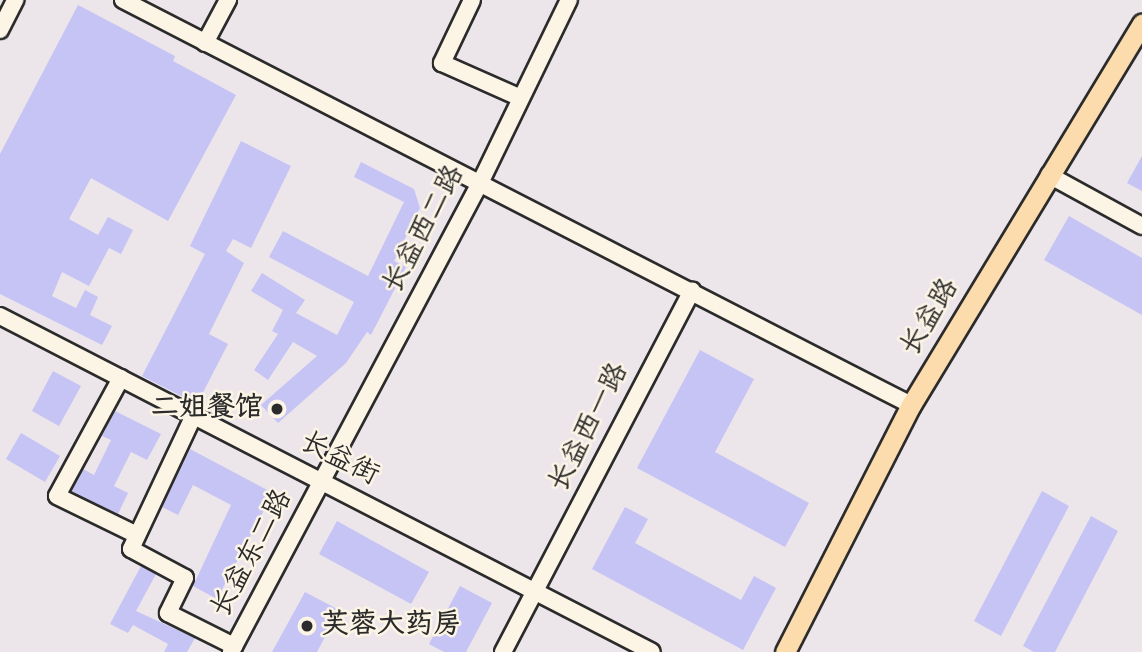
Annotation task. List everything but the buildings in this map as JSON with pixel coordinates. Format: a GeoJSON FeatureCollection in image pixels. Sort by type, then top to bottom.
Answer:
{"type":"FeatureCollection","features":[{"type":"Feature","properties":{"kind":"main road","name":"长益路"},"geometry":{"type":"LineString","coordinates":[[785,652],[911,405],[1142,23]]}},
{"type":"Feature","properties":{"kind":"street"},"geometry":{"type":"LineString","coordinates":[[0,30],[15,0]]}},
{"type":"Feature","properties":{"kind":"street"},"geometry":{"type":"LineString","coordinates":[[123,0],[481,181],[911,405]]}},
{"type":"Feature","properties":{"kind":"street"},"geometry":{"type":"LineString","coordinates":[[205,43],[228,0]]}},
{"type":"Feature","properties":{"kind":"street"},"geometry":{"type":"LineString","coordinates":[[472,0],[442,63],[521,98]]}},
{"type":"Feature","properties":{"kind":"street","name":"长益西二路"},"geometry":{"type":"LineString","coordinates":[[321,481],[481,181],[569,0]]}},
{"type":"Feature","properties":{"kind":"street"},"geometry":{"type":"LineString","coordinates":[[1049,175],[1142,226]]}},
{"type":"Feature","properties":{"kind":"street","name":"长益西一路"},"geometry":{"type":"LineString","coordinates":[[503,652],[692,290]]}},
{"type":"Feature","properties":{"kind":"street","name":"长益街"},"geometry":{"type":"LineString","coordinates":[[0,316],[653,652]]}},
{"type":"Feature","properties":{"kind":"street"},"geometry":{"type":"LineString","coordinates":[[121,378],[57,496],[137,535]]}},
{"type":"Feature","properties":{"kind":"street"},"geometry":{"type":"LineString","coordinates":[[194,415],[131,550],[185,578],[168,613],[232,649]]}},
{"type":"Feature","properties":{"kind":"street","name":"长益东二路"},"geometry":{"type":"LineString","coordinates":[[232,649],[321,481]]}},
{"type":"Feature","properties":{"kind":"place","name":"二姐餐馆"},"geometry":{"type":"Point","coordinates":[277,409]}},
{"type":"Feature","properties":{"kind":"place","name":"芙蓉大药房"},"geometry":{"type":"Point","coordinates":[307,626]}}]}
